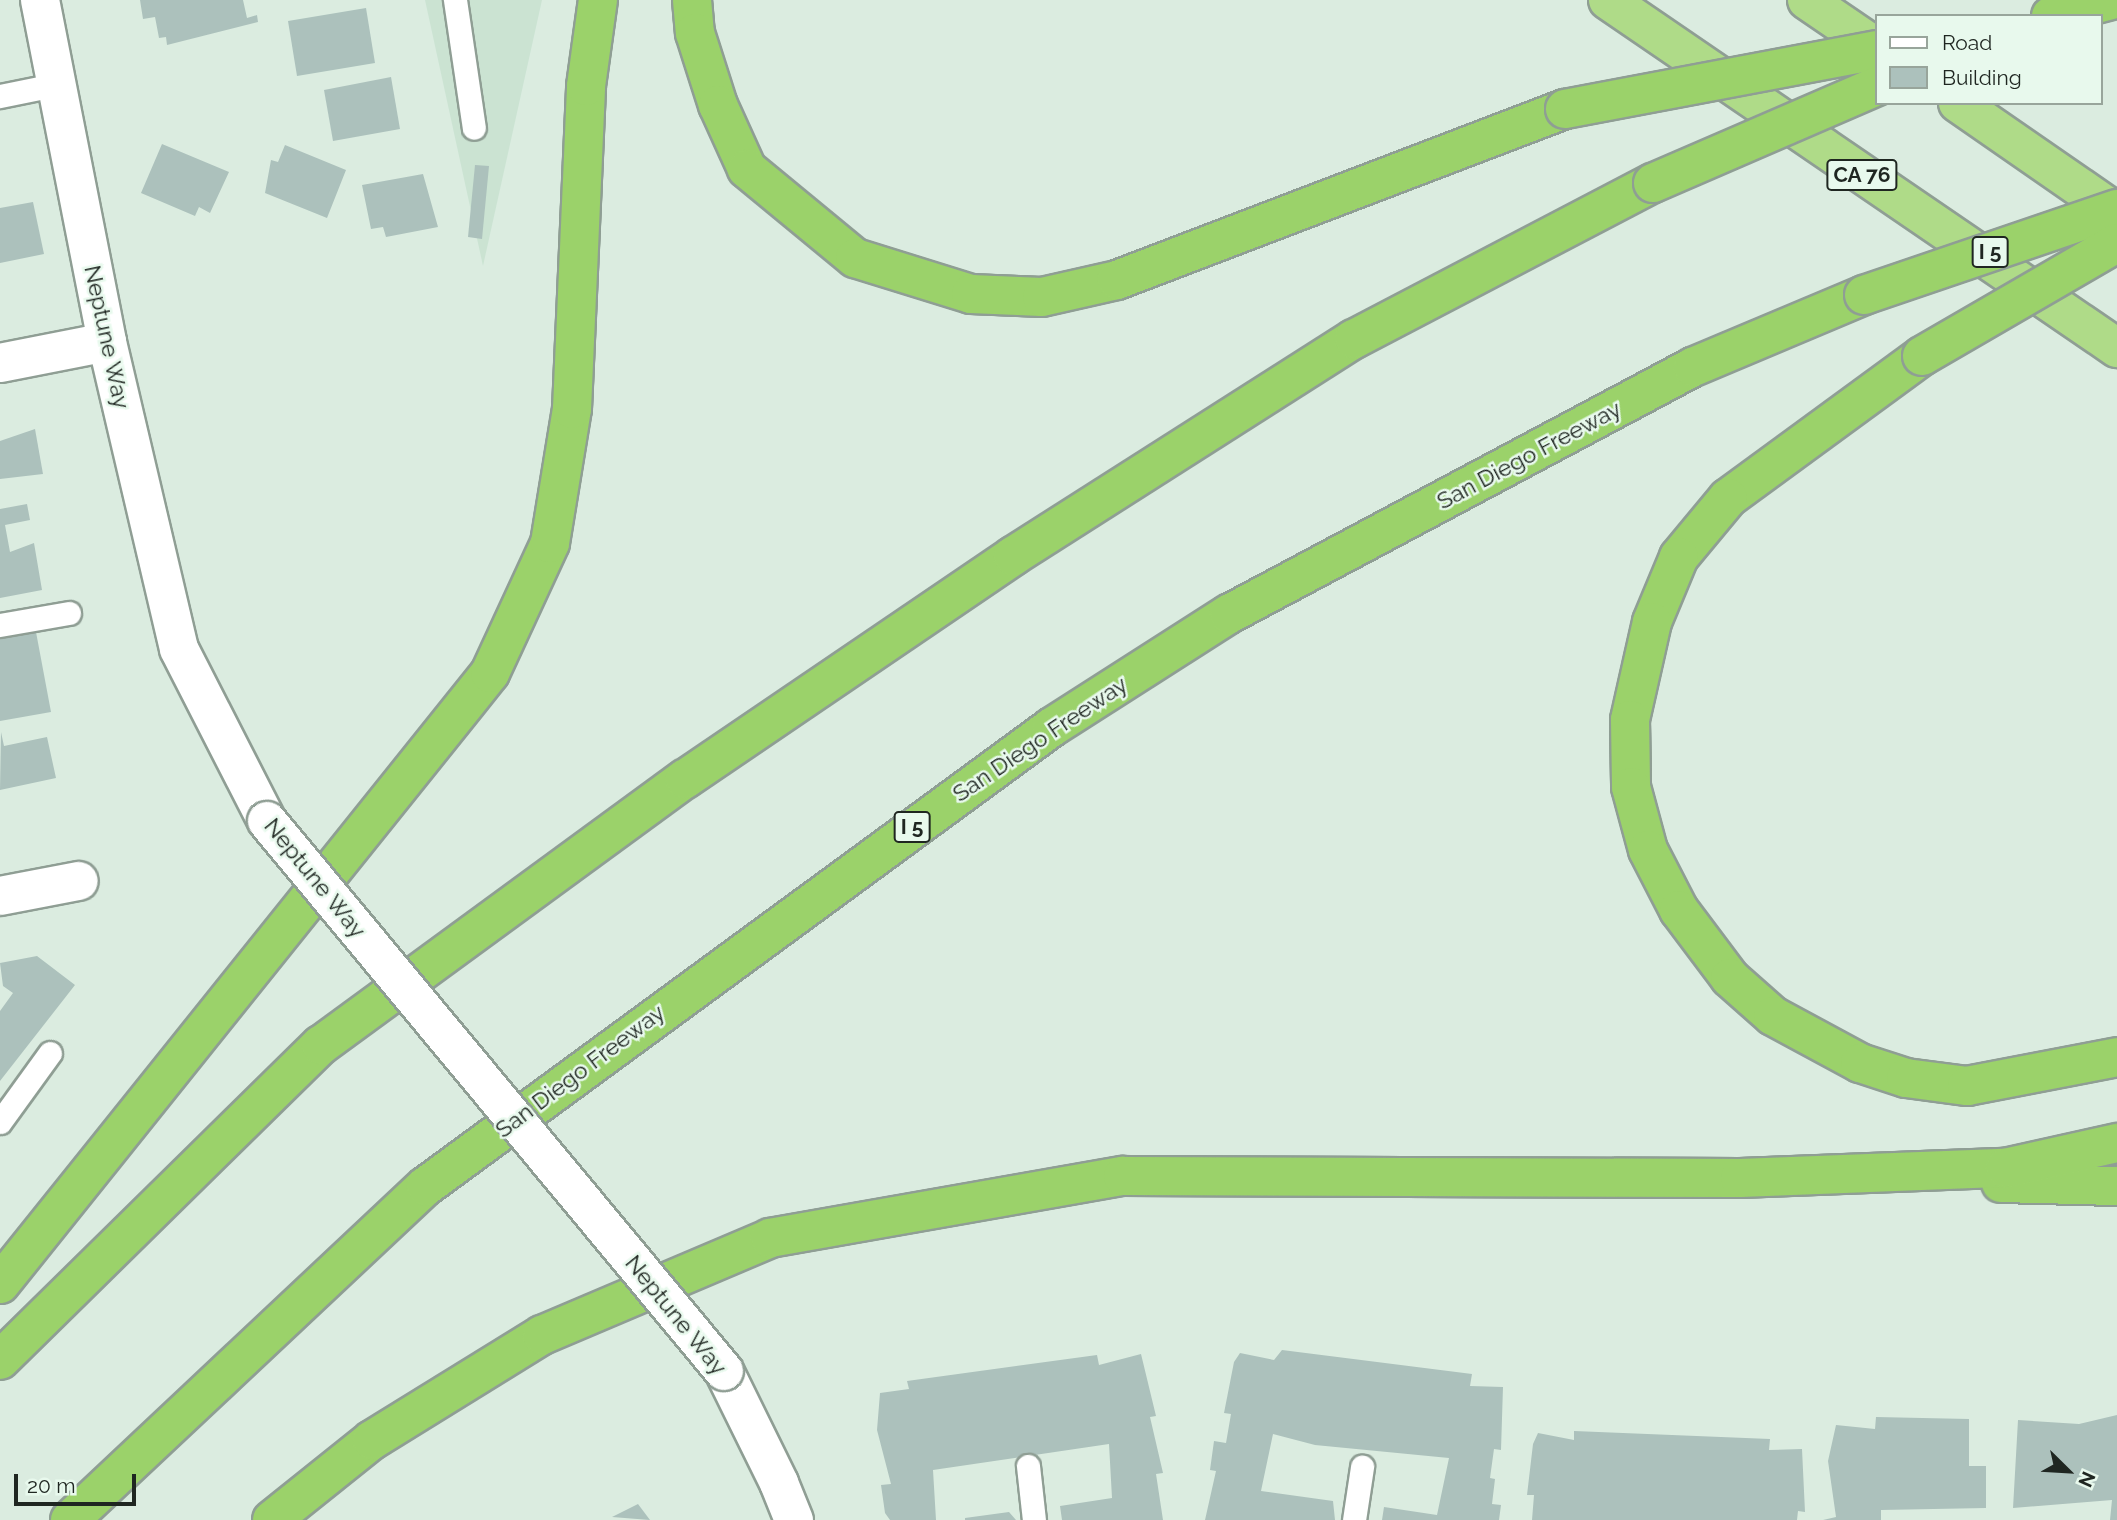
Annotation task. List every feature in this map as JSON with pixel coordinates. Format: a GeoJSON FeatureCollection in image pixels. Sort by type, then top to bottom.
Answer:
{"type":"FeatureCollection","features":[{"type":"Feature","properties":{"kind":"highway"},"geometry":{"type":"LineString","coordinates":[[0,1284],[490,673],[550,543],[572,409],[586,86],[598,0]]}},
{"type":"Feature","properties":{"kind":"highway"},"geometry":{"type":"LineString","coordinates":[[692,0],[695,33],[718,105],[747,169],[855,258],[971,294],[1042,297],[1117,281],[1565,109],[1876,49]]}},
{"type":"Feature","properties":{"kind":"highway","name":"CA 76"},"geometry":{"type":"LineString","coordinates":[[1608,0],[2117,348]]}},
{"type":"Feature","properties":{"kind":"highway"},"geometry":{"type":"LineString","coordinates":[[1807,0],[1876,48]]}},
{"type":"Feature","properties":{"kind":"highway"},"geometry":{"type":"LineString","coordinates":[[2058,14],[2111,0]]}},
{"type":"Feature","properties":{"kind":"highway"},"geometry":{"type":"LineString","coordinates":[[0,1360],[321,1045],[685,779],[1013,556],[1354,339],[1653,183],[1876,86]]}},
{"type":"Feature","properties":{"kind":"highway"},"geometry":{"type":"LineString","coordinates":[[1961,105],[2117,211]]}},
{"type":"Feature","properties":{"kind":"highway","name":"San Diego Freeway"},"geometry":{"type":"LineString","coordinates":[[70,1520],[426,1186],[1052,727],[1229,614],[1693,367],[1864,295],[2117,211]]}},
{"type":"Feature","properties":{"kind":"highway"},"geometry":{"type":"LineString","coordinates":[[2117,243],[1922,356],[1728,498],[1679,557],[1652,622],[1630,720],[1631,787],[1648,850],[1679,910],[1730,978],[1773,1016],[1860,1063],[1906,1078],[1967,1086],[2117,1057]]}},
{"type":"Feature","properties":{"kind":"highway"},"geometry":{"type":"LineString","coordinates":[[1740,1178],[2005,1168],[2117,1143]]}},
{"type":"Feature","properties":{"kind":"highway"},"geometry":{"type":"LineString","coordinates":[[272,1520],[372,1440],[542,1335],[770,1238],[1123,1176],[1740,1178],[2117,1186]]}},
{"type":"Feature","properties":{"kind":"street","name":"Neptune Way"},"geometry":{"type":"LineString","coordinates":[[40,0],[54,85],[107,342],[179,649],[267,821],[723,1371],[779,1483],[794,1520]]}},
{"type":"Feature","properties":{"kind":"street"},"geometry":{"type":"LineString","coordinates":[[0,363],[107,342]]}},
{"type":"Feature","properties":{"kind":"street"},"geometry":{"type":"LineString","coordinates":[[0,896],[79,881]]}},
{"type":"Feature","properties":{"kind":"lane"},"geometry":{"type":"LineString","coordinates":[[455,0],[474,128]]}},
{"type":"Feature","properties":{"kind":"lane"},"geometry":{"type":"LineString","coordinates":[[0,96],[54,85]]}},
{"type":"Feature","properties":{"kind":"lane"},"geometry":{"type":"LineString","coordinates":[[0,625],[69,613]]}},
{"type":"Feature","properties":{"kind":"lane"},"geometry":{"type":"LineString","coordinates":[[0,1122],[50,1053]]}},
{"type":"Feature","properties":{"kind":"lane"},"geometry":{"type":"LineString","coordinates":[[1028,1466],[1034,1520]]}},
{"type":"Feature","properties":{"kind":"lane"},"geometry":{"type":"LineString","coordinates":[[1354,1520],[1362,1467]]}},
{"type":"Feature","properties":{"kind":"shaded area"},"geometry":{"type":"Polygon","coordinates":[[[425,0],[542,0],[483,266],[425,0]]]}},
{"type":"Feature","properties":{"kind":"building"},"geometry":{"type":"Polygon","coordinates":[[[140,0],[243,0],[247,18],[257,15],[258,22],[167,45],[166,37],[159,38],[155,17],[143,19],[140,0]]]}},
{"type":"Feature","properties":{"kind":"building"},"geometry":{"type":"Polygon","coordinates":[[[366,8],[375,63],[297,76],[288,21],[366,8]]]}},
{"type":"Feature","properties":{"kind":"building"},"geometry":{"type":"Polygon","coordinates":[[[391,77],[400,129],[333,141],[324,90],[391,77]]]}},
{"type":"Feature","properties":{"kind":"building"},"geometry":{"type":"Polygon","coordinates":[[[162,144],[229,172],[210,213],[199,207],[195,216],[141,193],[162,144]]]}},
{"type":"Feature","properties":{"kind":"building"},"geometry":{"type":"Polygon","coordinates":[[[285,145],[346,170],[327,218],[265,193],[271,160],[278,162],[285,145]]]}},
{"type":"Feature","properties":{"kind":"building"},"geometry":{"type":"Polygon","coordinates":[[[475,165],[489,166],[482,239],[468,237],[475,165]]]}},
{"type":"Feature","properties":{"kind":"building"},"geometry":{"type":"Polygon","coordinates":[[[423,174],[438,227],[386,237],[383,227],[371,229],[362,185],[423,174]]]}},
{"type":"Feature","properties":{"kind":"building"},"geometry":{"type":"Polygon","coordinates":[[[33,202],[44,254],[0,263],[0,208],[33,202]]]}},
{"type":"Feature","properties":{"kind":"building"},"geometry":{"type":"Polygon","coordinates":[[[35,429],[43,474],[0,479],[0,441],[35,429]]]}},
{"type":"Feature","properties":{"kind":"building"},"geometry":{"type":"Polygon","coordinates":[[[27,504],[30,520],[5,525],[10,552],[34,543],[42,590],[0,598],[0,509],[27,504]]]}},
{"type":"Feature","properties":{"kind":"building"},"geometry":{"type":"Polygon","coordinates":[[[36,632],[51,712],[0,721],[0,639],[36,632]]]}},
{"type":"Feature","properties":{"kind":"building"},"geometry":{"type":"Polygon","coordinates":[[[1,732],[4,746],[47,737],[56,778],[0,790],[1,732]]]}},
{"type":"Feature","properties":{"kind":"building"},"geometry":{"type":"Polygon","coordinates":[[[37,956],[75,985],[0,1081],[0,1011],[13,993],[3,986],[0,963],[37,956]]]}},
{"type":"Feature","properties":{"kind":"building"},"geometry":{"type":"Polygon","coordinates":[[[1282,1350],[1472,1374],[1470,1386],[1503,1387],[1501,1450],[1494,1449],[1490,1478],[1495,1479],[1492,1504],[1501,1505],[1499,1520],[1382,1520],[1384,1507],[1437,1515],[1449,1458],[1315,1445],[1273,1434],[1261,1491],[1333,1501],[1335,1520],[1205,1520],[1216,1471],[1210,1470],[1214,1441],[1226,1443],[1231,1414],[1224,1413],[1234,1362],[1240,1353],[1274,1360],[1282,1350]]]}},
{"type":"Feature","properties":{"kind":"building"},"geometry":{"type":"Polygon","coordinates":[[[1141,1354],[1156,1416],[1150,1417],[1163,1473],[1156,1474],[1163,1520],[1062,1520],[1060,1506],[1112,1498],[1109,1444],[933,1470],[936,1520],[890,1520],[885,1513],[881,1485],[891,1484],[877,1430],[880,1393],[909,1389],[907,1381],[1097,1355],[1099,1365],[1141,1354]]]}},
{"type":"Feature","properties":{"kind":"building"},"geometry":{"type":"Polygon","coordinates":[[[2117,1415],[2117,1520],[2110,1520],[2112,1500],[2013,1508],[2018,1420],[2079,1424],[2117,1415]]]}},
{"type":"Feature","properties":{"kind":"building"},"geometry":{"type":"Polygon","coordinates":[[[1876,1417],[1969,1419],[1969,1466],[1986,1466],[1986,1508],[1881,1510],[1881,1520],[1823,1520],[1836,1517],[1828,1461],[1836,1425],[1875,1429],[1876,1417]]]}},
{"type":"Feature","properties":{"kind":"building"},"geometry":{"type":"Polygon","coordinates":[[[1574,1431],[1770,1439],[1769,1450],[1802,1449],[1805,1512],[1798,1511],[1797,1520],[1532,1520],[1534,1495],[1527,1495],[1533,1444],[1538,1433],[1574,1440],[1574,1431]]]}},
{"type":"Feature","properties":{"kind":"building"},"geometry":{"type":"Polygon","coordinates":[[[638,1504],[650,1520],[612,1517],[638,1504]]]}},
{"type":"Feature","properties":{"kind":"building"},"geometry":{"type":"Polygon","coordinates":[[[1009,1512],[1016,1520],[965,1520],[965,1518],[1009,1512]]]}}]}
